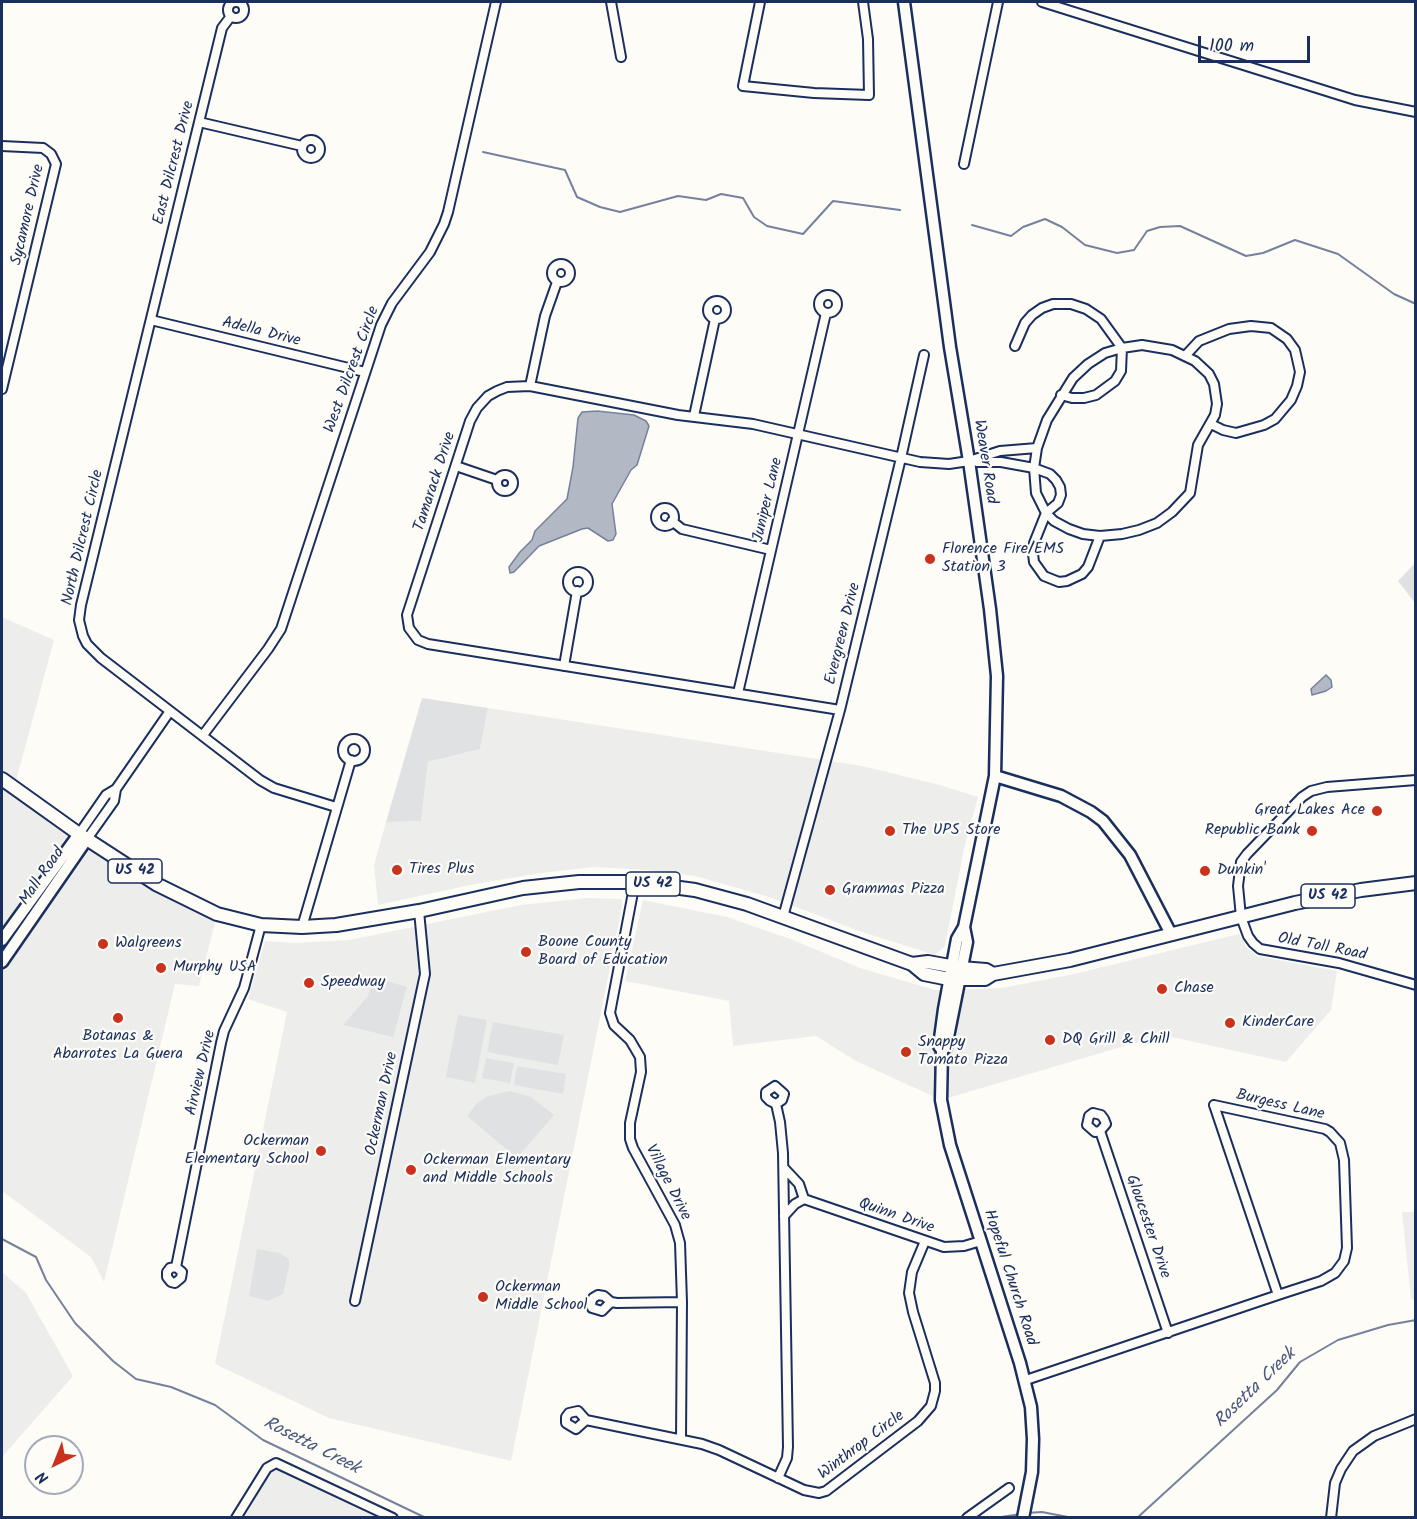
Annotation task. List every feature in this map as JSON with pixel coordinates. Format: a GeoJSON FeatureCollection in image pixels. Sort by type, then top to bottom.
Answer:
{"type":"FeatureCollection","features":[{"type":"Feature","properties":{"kind":"main road","name":"Weaver Road"},"geometry":{"type":"LineString","coordinates":[[904,2],[947,326],[990,609],[997,676],[996,776],[964,927],[957,939],[956,973]]}},
{"type":"Feature","properties":{"kind":"main road"},"geometry":{"type":"LineString","coordinates":[[996,776],[1061,796],[1084,807],[1103,821],[1122,842],[1130,855],[1171,934]]}},
{"type":"Feature","properties":{"kind":"main road","name":"US 42"},"geometry":{"type":"LineString","coordinates":[[2,780],[83,836],[174,894],[218,914],[261,925],[302,927],[336,925],[419,911],[554,883],[635,882],[695,890],[747,904],[912,964],[928,962],[956,973],[985,979],[993,974],[1070,960],[1329,896],[1416,884]]}},
{"type":"Feature","properties":{"kind":"main road","name":"Mall Road"},"geometry":{"type":"LineString","coordinates":[[2,940],[83,836]]}},
{"type":"Feature","properties":{"kind":"main road","name":"Mall Road"},"geometry":{"type":"LineString","coordinates":[[2,962],[83,836]]}},
{"type":"Feature","properties":{"kind":"main road","name":"Hopeful Church Road"},"geometry":{"type":"LineString","coordinates":[[956,973],[939,1046],[942,1050],[940,1077],[944,1123],[1026,1380],[1034,1439],[1030,1490],[1023,1518]]}},
{"type":"Feature","properties":{"kind":"street","name":"West Dilcrest Circle"},"geometry":{"type":"LineString","coordinates":[[203,735],[268,649],[280,628],[386,313],[430,252],[448,212],[496,2]]}},
{"type":"Feature","properties":{"kind":"street"},"geometry":{"type":"LineString","coordinates":[[611,2],[621,57]]}},
{"type":"Feature","properties":{"kind":"street"},"geometry":{"type":"LineString","coordinates":[[759,2],[742,86],[814,93],[869,95],[868,39],[862,2]]}},
{"type":"Feature","properties":{"kind":"street"},"geometry":{"type":"LineString","coordinates":[[964,164],[998,2]]}},
{"type":"Feature","properties":{"kind":"street"},"geometry":{"type":"LineString","coordinates":[[1042,2],[1346,97],[1416,112]]}},
{"type":"Feature","properties":{"kind":"street","name":"East Dilcrest Drive"},"geometry":{"type":"LineString","coordinates":[[151,320],[222,28],[231,16]]}},
{"type":"Feature","properties":{"kind":"street"},"geometry":{"type":"LineString","coordinates":[[199,122],[302,146]]}},
{"type":"Feature","properties":{"kind":"street","name":"Sycamore Drive"},"geometry":{"type":"LineString","coordinates":[[2,146],[42,148],[55,160],[55,172],[2,389]]}},
{"type":"Feature","properties":{"kind":"street"},"geometry":{"type":"LineString","coordinates":[[530,386],[545,316],[557,282]]}},
{"type":"Feature","properties":{"kind":"street"},"geometry":{"type":"LineString","coordinates":[[1015,346],[1025,323],[1042,308],[1060,303],[1086,309],[1101,319],[1122,348],[1122,371],[1106,390],[1084,398],[1061,395]]}},
{"type":"Feature","properties":{"kind":"street","name":"Juniper Lane"},"geometry":{"type":"LineString","coordinates":[[738,693],[826,313]]}},
{"type":"Feature","properties":{"kind":"street"},"geometry":{"type":"LineString","coordinates":[[694,416],[715,319]]}},
{"type":"Feature","properties":{"kind":"street","name":"Adella Drive"},"geometry":{"type":"LineString","coordinates":[[151,320],[365,372]]}},
{"type":"Feature","properties":{"kind":"street","name":"North Dilcrest Circle"},"geometry":{"type":"LineString","coordinates":[[151,320],[81,605],[80,620],[83,636],[93,651],[260,780],[274,788],[336,807]]}},
{"type":"Feature","properties":{"kind":"street"},"geometry":{"type":"LineString","coordinates":[[1185,356],[1198,341],[1229,329],[1251,326],[1271,328],[1287,339],[1295,350],[1300,372],[1297,386],[1291,400],[1275,419],[1236,434],[1211,424]]}},
{"type":"Feature","properties":{"kind":"street"},"geometry":{"type":"LineString","coordinates":[[1142,345],[1157,346],[1185,356],[1203,367],[1214,384],[1217,404],[1211,424],[1198,446],[1190,493],[1173,512],[1157,522],[1140,530],[1100,536],[1069,529],[1054,521],[1046,513],[1036,493],[1034,468],[1037,448],[1047,420],[1072,378],[1088,364],[1106,353],[1122,348],[1142,345]]}},
{"type":"Feature","properties":{"kind":"street","name":"Evergreen Drive"},"geometry":{"type":"LineString","coordinates":[[783,917],[840,710],[924,355]]}},
{"type":"Feature","properties":{"kind":"street","name":"Tamarack Drive"},"geometry":{"type":"LineString","coordinates":[[840,710],[428,644],[418,640],[409,628],[407,620],[409,609],[470,421],[481,402],[507,387],[530,386],[678,415],[753,424],[901,458],[949,464],[1001,462],[1034,468]]}},
{"type":"Feature","properties":{"kind":"street"},"geometry":{"type":"LineString","coordinates":[[969,462],[1000,451],[1037,448]]}},
{"type":"Feature","properties":{"kind":"street"},"geometry":{"type":"LineString","coordinates":[[456,466],[497,480]]}},
{"type":"Feature","properties":{"kind":"street"},"geometry":{"type":"LineString","coordinates":[[1034,468],[1050,474],[1060,487],[1058,503],[1046,513],[1034,543],[1033,554],[1038,570],[1051,580],[1067,581],[1082,574],[1088,567],[1100,536]]}},
{"type":"Feature","properties":{"kind":"street"},"geometry":{"type":"LineString","coordinates":[[672,521],[682,529],[771,550]]}},
{"type":"Feature","properties":{"kind":"street"},"geometry":{"type":"LineString","coordinates":[[564,666],[577,591]]}},
{"type":"Feature","properties":{"kind":"street"},"geometry":{"type":"LineString","coordinates":[[83,836],[106,795],[116,789],[170,711]]}},
{"type":"Feature","properties":{"kind":"street"},"geometry":{"type":"LineString","coordinates":[[302,927],[351,760]]}},
{"type":"Feature","properties":{"kind":"street","name":"Old Toll Road"},"geometry":{"type":"LineString","coordinates":[[1416,780],[1327,787],[1311,791],[1302,797],[1247,854],[1241,862],[1238,886],[1241,917],[1250,940],[1256,947],[1264,951],[1338,963],[1416,985]]}},
{"type":"Feature","properties":{"kind":"street","name":"Village Drive"},"geometry":{"type":"LineString","coordinates":[[635,882],[610,1013],[614,1025],[630,1040],[640,1056],[641,1072],[630,1123],[630,1139],[678,1234],[682,1302],[681,1439]]}},
{"type":"Feature","properties":{"kind":"street","name":"Ockerman Drive"},"geometry":{"type":"LineString","coordinates":[[355,1301],[425,974],[419,911]]}},
{"type":"Feature","properties":{"kind":"street","name":"Airview Drive"},"geometry":{"type":"LineString","coordinates":[[176,1267],[221,1043],[224,1031],[244,988],[261,925]]}},
{"type":"Feature","properties":{"kind":"street"},"geometry":{"type":"LineString","coordinates":[[776,1104],[782,1134],[784,1168],[788,1447],[787,1458],[778,1478]]}},
{"type":"Feature","properties":{"kind":"street","name":"Burgess Lane"},"geometry":{"type":"LineString","coordinates":[[1026,1380],[1278,1296],[1329,1278],[1344,1261],[1347,1248],[1343,1150],[1335,1137],[1325,1129],[1214,1105],[1278,1296]]}},
{"type":"Feature","properties":{"kind":"street","name":"Gloucester Drive"},"geometry":{"type":"LineString","coordinates":[[1100,1131],[1168,1333]]}},
{"type":"Feature","properties":{"kind":"street"},"geometry":{"type":"LineString","coordinates":[[784,1168],[799,1184],[804,1199],[795,1204],[784,1216]]}},
{"type":"Feature","properties":{"kind":"street","name":"Quinn Drive"},"geometry":{"type":"LineString","coordinates":[[804,1199],[944,1247],[981,1241]]}},
{"type":"Feature","properties":{"kind":"street","name":"Winthrop Circle"},"geometry":{"type":"LineString","coordinates":[[586,1420],[681,1439],[719,1450],[811,1492],[826,1491],[918,1421],[931,1406],[935,1383],[909,1293],[912,1272],[925,1241]]}},
{"type":"Feature","properties":{"kind":"street"},"geometry":{"type":"LineString","coordinates":[[611,1302],[682,1302]]}},
{"type":"Feature","properties":{"kind":"street"},"geometry":{"type":"LineString","coordinates":[[1331,1518],[1335,1484],[1353,1451],[1374,1436],[1416,1419]]}},
{"type":"Feature","properties":{"kind":"street"},"geometry":{"type":"LineString","coordinates":[[236,1518],[267,1468],[272,1463],[276,1463],[393,1518]]}},
{"type":"Feature","properties":{"kind":"street"},"geometry":{"type":"LineString","coordinates":[[967,1518],[1009,1488]]}},
{"type":"Feature","properties":{"kind":"shaded area"},"geometry":{"type":"Polygon","coordinates":[[[597,411],[634,415],[646,421],[649,426],[637,465],[631,470],[612,504],[616,534],[613,540],[608,541],[588,528],[582,529],[539,546],[514,572],[510,573],[509,567],[532,540],[535,531],[567,499],[578,418],[582,412],[597,411]]]}},
{"type":"Feature","properties":{"kind":"shaded area"},"geometry":{"type":"Polygon","coordinates":[[[1415,563],[1415,603],[1398,581],[1415,563]]]}},
{"type":"Feature","properties":{"kind":"shaded area"},"geometry":{"type":"Polygon","coordinates":[[[2,617],[54,640],[14,788],[79,834],[217,914],[199,986],[175,984],[104,1282],[91,1257],[2,1191],[2,617]]]}},
{"type":"Feature","properties":{"kind":"shaded area"},"geometry":{"type":"Polygon","coordinates":[[[1326,675],[1331,680],[1332,687],[1312,695],[1311,689],[1326,675]]]}},
{"type":"Feature","properties":{"kind":"shaded area"},"geometry":{"type":"Polygon","coordinates":[[[422,698],[488,708],[480,749],[428,762],[421,821],[386,822],[422,698]]]}},
{"type":"Feature","properties":{"kind":"shaded area"},"geometry":{"type":"Polygon","coordinates":[[[488,708],[862,766],[978,797],[964,849],[945,946],[935,955],[862,932],[769,897],[695,876],[647,870],[594,867],[541,873],[475,884],[378,905],[374,865],[386,822],[421,821],[428,762],[480,749],[488,708]]]}},
{"type":"Feature","properties":{"kind":"shaded area","name":"Ockerman Elementary and Middle Schools"},"geometry":{"type":"Polygon","coordinates":[[[587,898],[622,899],[622,907],[511,1461],[329,1418],[215,1364],[287,1012],[248,999],[265,941],[295,943],[349,940],[521,905],[587,898]]]}},
{"type":"Feature","properties":{"kind":"shaded area"},"geometry":{"type":"Polygon","coordinates":[[[643,900],[727,917],[793,940],[860,968],[935,990],[1002,988],[1074,974],[1239,934],[1247,948],[1257,956],[1337,971],[1331,1010],[1286,1062],[1162,1035],[941,1100],[856,1061],[816,1036],[733,1046],[729,1001],[625,981],[643,900]]]}},
{"type":"Feature","properties":{"kind":"shaded area"},"geometry":{"type":"Polygon","coordinates":[[[373,977],[407,987],[393,1037],[343,1025],[368,996],[373,977]]]}},
{"type":"Feature","properties":{"kind":"shaded area"},"geometry":{"type":"Polygon","coordinates":[[[458,1015],[487,1020],[475,1083],[446,1077],[458,1015]]]}},
{"type":"Feature","properties":{"kind":"shaded area"},"geometry":{"type":"Polygon","coordinates":[[[493,1022],[564,1035],[558,1065],[487,1052],[493,1022]]]}},
{"type":"Feature","properties":{"kind":"shaded area"},"geometry":{"type":"Polygon","coordinates":[[[486,1058],[514,1063],[510,1083],[482,1078],[486,1058]]]}},
{"type":"Feature","properties":{"kind":"shaded area"},"geometry":{"type":"Polygon","coordinates":[[[517,1066],[566,1074],[563,1094],[514,1085],[517,1066]]]}},
{"type":"Feature","properties":{"kind":"shaded area"},"geometry":{"type":"Polygon","coordinates":[[[510,1091],[531,1097],[554,1115],[517,1158],[467,1116],[477,1103],[488,1096],[510,1091]]]}},
{"type":"Feature","properties":{"kind":"shaded area"},"geometry":{"type":"Polygon","coordinates":[[[1402,1212],[1415,1212],[1415,1300],[1411,1299],[1402,1212]]]}},
{"type":"Feature","properties":{"kind":"shaded area"},"geometry":{"type":"Polygon","coordinates":[[[257,1249],[280,1253],[289,1259],[283,1294],[268,1301],[249,1296],[257,1249]]]}},
{"type":"Feature","properties":{"kind":"shaded area"},"geometry":{"type":"Polygon","coordinates":[[[2,1272],[26,1293],[73,1376],[2,1457],[2,1272]]]}},
{"type":"Feature","properties":{"kind":"shaded area"},"geometry":{"type":"Polygon","coordinates":[[[271,1456],[393,1517],[236,1518],[271,1464],[271,1456]]]}},
{"type":"Feature","properties":{"kind":"waterway"},"geometry":{"type":"LineString","coordinates":[[483,152],[565,170],[577,197],[600,207],[620,212],[678,196],[706,200],[721,194],[743,198],[754,217],[767,226],[803,234],[833,201],[900,210]]}},
{"type":"Feature","properties":{"kind":"waterway"},"geometry":{"type":"LineString","coordinates":[[972,225],[1011,236],[1023,227],[1045,219],[1062,227],[1085,245],[1117,253],[1134,250],[1147,231],[1160,227],[1180,226],[1246,256],[1263,253],[1295,240],[1338,254],[1394,294],[1416,304]]}},
{"type":"Feature","properties":{"kind":"waterway","name":"Rosetta Creek"},"geometry":{"type":"LineString","coordinates":[[2,1239],[36,1257],[46,1280],[75,1323],[113,1361],[136,1379],[171,1387],[215,1405],[263,1440],[426,1518]]}},
{"type":"Feature","properties":{"kind":"waterway","name":"Rosetta Creek"},"geometry":{"type":"LineString","coordinates":[[1137,1518],[1277,1390],[1300,1362],[1338,1340],[1388,1325],[1416,1320]]}},
{"type":"Feature","properties":{"kind":"waterway","name":"Rosetta Creek"},"geometry":{"type":"LineString","coordinates":[[1027,1513],[1042,1512],[1073,1518]]}},
{"type":"Feature","properties":{"kind":"waterway","name":"Rosetta Creek"},"geometry":{"type":"LineString","coordinates":[[995,1518],[1021,1514]]}},
{"type":"Feature","properties":{"kind":"place","name":"Florence Fire/EMS Station 3"},"geometry":{"type":"Point","coordinates":[930,559]}},
{"type":"Feature","properties":{"kind":"place","name":"Great Lakes Ace"},"geometry":{"type":"Point","coordinates":[1377,811]}},
{"type":"Feature","properties":{"kind":"place","name":"The UPS Store"},"geometry":{"type":"Point","coordinates":[890,831]}},
{"type":"Feature","properties":{"kind":"place","name":"Republic Bank"},"geometry":{"type":"Point","coordinates":[1312,831]}},
{"type":"Feature","properties":{"kind":"place","name":"Tires Plus"},"geometry":{"type":"Point","coordinates":[397,870]}},
{"type":"Feature","properties":{"kind":"place","name":"Dunkin'"},"geometry":{"type":"Point","coordinates":[1205,871]}},
{"type":"Feature","properties":{"kind":"place","name":"Grammas Pizza"},"geometry":{"type":"Point","coordinates":[830,890]}},
{"type":"Feature","properties":{"kind":"place","name":"Walgreens"},"geometry":{"type":"Point","coordinates":[103,944]}},
{"type":"Feature","properties":{"kind":"place","name":"Boone County Board of Education"},"geometry":{"type":"Point","coordinates":[526,952]}},
{"type":"Feature","properties":{"kind":"place","name":"Murphy USA"},"geometry":{"type":"Point","coordinates":[161,968]}},
{"type":"Feature","properties":{"kind":"place","name":"Speedway"},"geometry":{"type":"Point","coordinates":[309,983]}},
{"type":"Feature","properties":{"kind":"place","name":"Chase"},"geometry":{"type":"Point","coordinates":[1162,989]}},
{"type":"Feature","properties":{"kind":"place","name":"Botanas & Abarrotes La Guera"},"geometry":{"type":"Point","coordinates":[118,1018]}},
{"type":"Feature","properties":{"kind":"place","name":"KinderCare"},"geometry":{"type":"Point","coordinates":[1230,1023]}},
{"type":"Feature","properties":{"kind":"place","name":"DQ Grill & Chill"},"geometry":{"type":"Point","coordinates":[1050,1040]}},
{"type":"Feature","properties":{"kind":"place","name":"Snappy Tomato Pizza"},"geometry":{"type":"Point","coordinates":[906,1052]}},
{"type":"Feature","properties":{"kind":"place","name":"Ockerman Elementary School"},"geometry":{"type":"Point","coordinates":[321,1151]}},
{"type":"Feature","properties":{"kind":"place","name":"Ockerman Elementary and Middle Schools"},"geometry":{"type":"Point","coordinates":[411,1170]}},
{"type":"Feature","properties":{"kind":"place","name":"Ockerman Middle School"},"geometry":{"type":"Point","coordinates":[483,1297]}}]}
